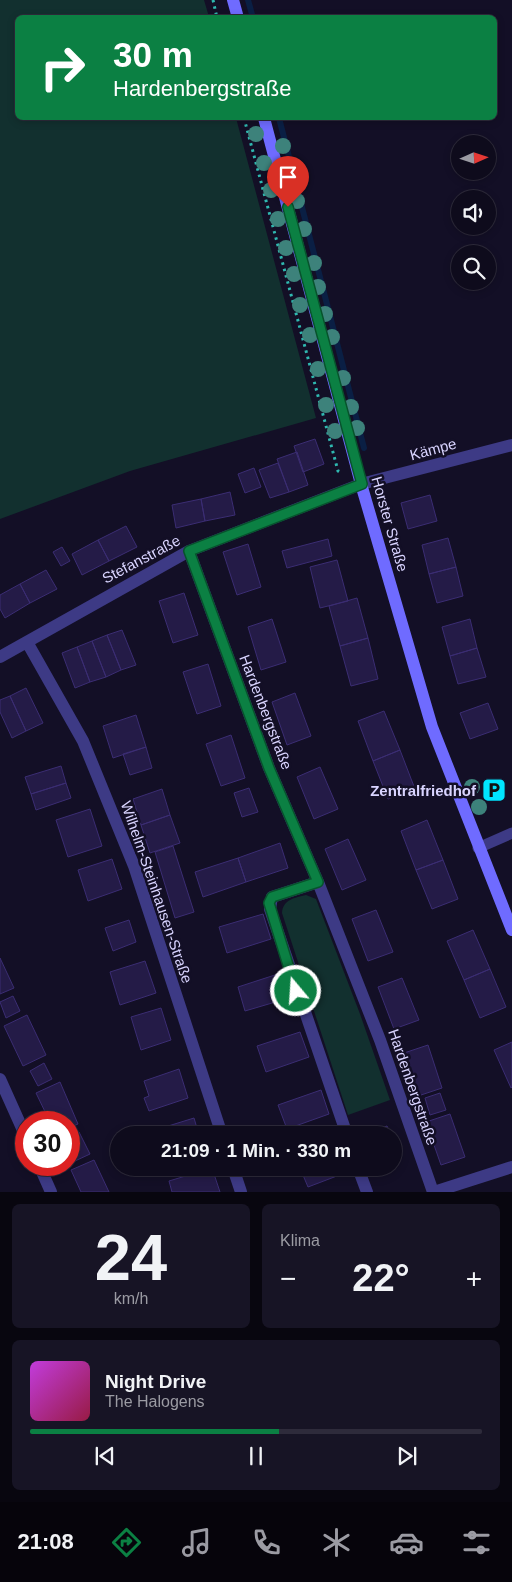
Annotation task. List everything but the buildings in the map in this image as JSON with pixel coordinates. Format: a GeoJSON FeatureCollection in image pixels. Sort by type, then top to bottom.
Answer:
{"type":"FeatureCollection","features":[{"type":"Feature","properties":{"kind":"street"},"geometry":{"type":"LineString","coordinates":[[233,0],[237,15]]}},
{"type":"Feature","properties":{"kind":"street","name":"Horster Straße"},"geometry":{"type":"LineString","coordinates":[[265,120],[362,484],[432,727],[478,848],[512,930]]}},
{"type":"Feature","properties":{"kind":"street","name":"Kämpe"},"geometry":{"type":"LineString","coordinates":[[362,484],[512,445]]}},
{"type":"Feature","properties":{"kind":"street","name":"Stefanstraße"},"geometry":{"type":"LineString","coordinates":[[0,657],[189,551],[362,484]]}},
{"type":"Feature","properties":{"kind":"street","name":"Hardenbergstraße"},"geometry":{"type":"LineString","coordinates":[[189,551],[269,768],[318,882],[380,1040],[434,1192],[512,1167]]}},
{"type":"Feature","properties":{"kind":"street","name":"Wilhelm-Steinhausen-Straße"},"geometry":{"type":"LineString","coordinates":[[27,642],[83,741],[131,857],[219,1126]]}},
{"type":"Feature","properties":{"kind":"street"},"geometry":{"type":"LineString","coordinates":[[318,882],[279,893],[272,897],[269,903],[302,1007],[344,1126]]}},
{"type":"Feature","properties":{"kind":"street"},"geometry":{"type":"LineString","coordinates":[[0,1078],[15,1112]]}},
{"type":"Feature","properties":{"kind":"street"},"geometry":{"type":"LineString","coordinates":[[44,1176],[51,1192]]}},
{"type":"Feature","properties":{"kind":"street"},"geometry":{"type":"LineString","coordinates":[[236,1176],[241,1192]]}},
{"type":"Feature","properties":{"kind":"street"},"geometry":{"type":"LineString","coordinates":[[361,1176],[367,1192]]}},
{"type":"Feature","properties":{"kind":"lane"},"geometry":{"type":"LineString","coordinates":[[478,848],[512,833]]}},
{"type":"Feature","properties":{"kind":"path"},"geometry":{"type":"LineString","coordinates":[[213,0],[216,15]]}},
{"type":"Feature","properties":{"kind":"green space"},"geometry":{"type":"Polygon","coordinates":[[[0,0],[204,0],[208,15],[15,15],[15,120],[237,120],[316,418],[130,471],[0,519],[0,0]]]}},
{"type":"Feature","properties":{"kind":"green space"},"geometry":{"type":"Polygon","coordinates":[[[306,895],[316,899],[360,1014],[390,1100],[348,1115],[282,913],[287,902],[306,895]]]}},
{"type":"Feature","properties":{"kind":"waterway"},"geometry":{"type":"LineString","coordinates":[[248,0],[252,15]]}},
{"type":"Feature","properties":{"kind":"waterway"},"geometry":{"type":"LineString","coordinates":[[280,120],[364,448]]}},
{"type":"Feature","properties":{"kind":"place","name":"Zentralfriedhof"},"geometry":{"type":"Point","coordinates":[494,790]}},
{"type":"Feature","properties":{"kind":"route"},"geometry":{"type":"LineString","coordinates":[[288,207],[362,484],[189,551],[269,768],[318,882],[279,893],[272,897],[269,903],[296,991]]}}]}
